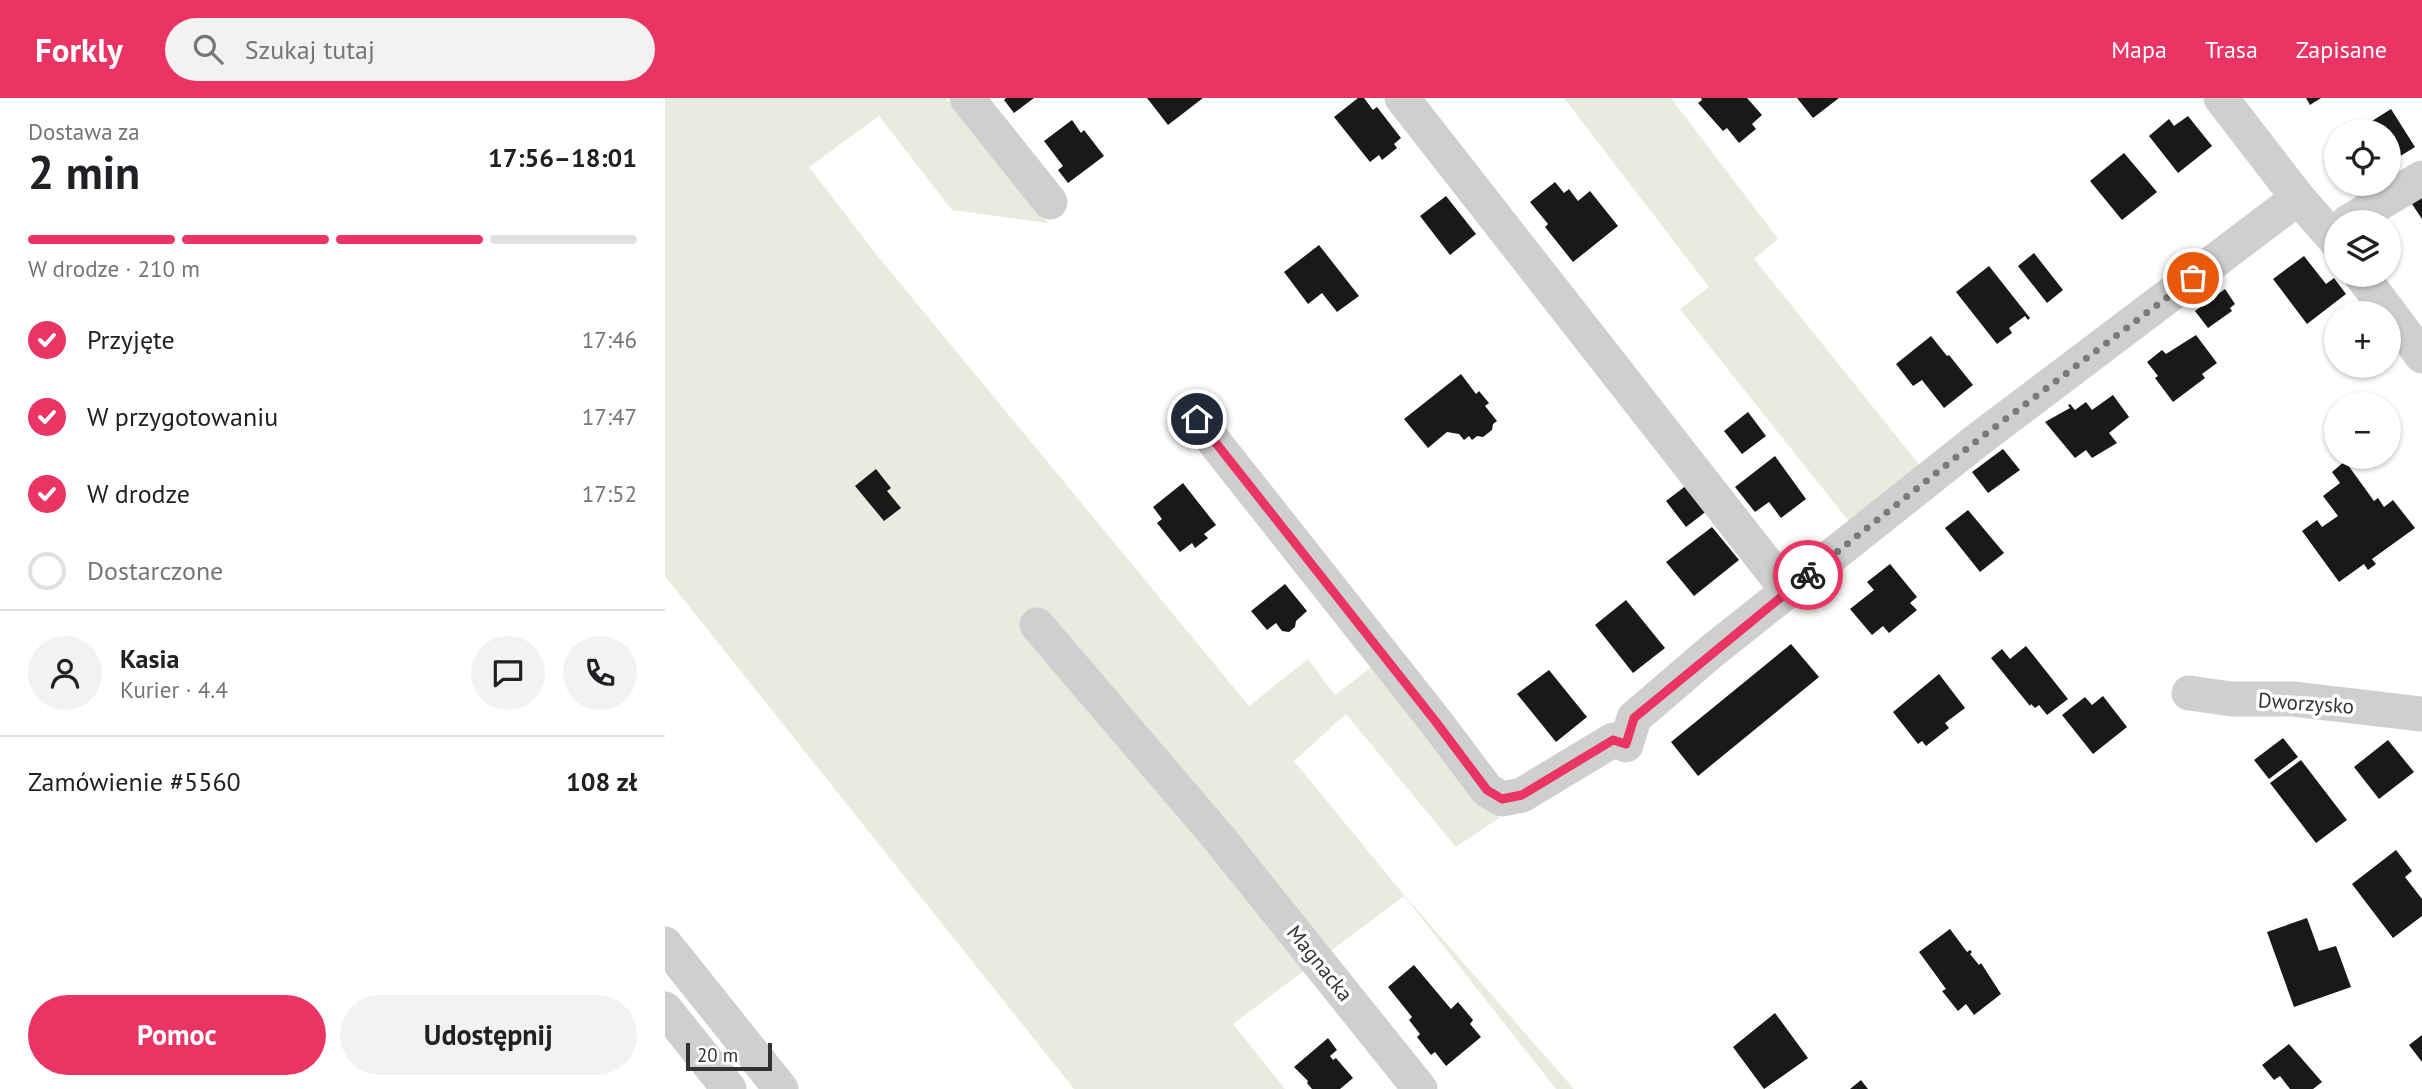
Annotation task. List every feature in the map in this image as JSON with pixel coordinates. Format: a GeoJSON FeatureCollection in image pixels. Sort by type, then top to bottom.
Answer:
{"type":"FeatureCollection","features":[{"type":"Feature","properties":{"kind":"street"},"geometry":{"type":"LineString","coordinates":[[967,98],[1050,202]]}},
{"type":"Feature","properties":{"kind":"street"},"geometry":{"type":"LineString","coordinates":[[1402,98],[1788,591]]}},
{"type":"Feature","properties":{"kind":"street"},"geometry":{"type":"LineString","coordinates":[[2221,98],[2298,198],[2324,220]]}},
{"type":"Feature","properties":{"kind":"street"},"geometry":{"type":"LineString","coordinates":[[2372,210],[2422,178]]}},
{"type":"Feature","properties":{"kind":"street"},"geometry":{"type":"LineString","coordinates":[[1197,419],[1487,790],[1502,799],[1522,795],[1613,740],[1626,744],[1634,718],[1788,591],[1979,439],[2298,198]]}},
{"type":"Feature","properties":{"kind":"street"},"geometry":{"type":"LineString","coordinates":[[2370,287],[2422,356]]}},
{"type":"Feature","properties":{"kind":"street","name":"Magnacka"},"geometry":{"type":"LineString","coordinates":[[1037,625],[1218,837],[1420,1089]]}},
{"type":"Feature","properties":{"kind":"street","name":"Dworzysko"},"geometry":{"type":"LineString","coordinates":[[2189,693],[2232,699],[2293,699],[2422,715]]}},
{"type":"Feature","properties":{"kind":"street"},"geometry":{"type":"LineString","coordinates":[[665,944],[781,1089]]}},
{"type":"Feature","properties":{"kind":"street"},"geometry":{"type":"LineString","coordinates":[[665,1009],[729,1089]]}},
{"type":"Feature","properties":{"kind":"shaded area"},"geometry":{"type":"Polygon","coordinates":[[[665,98],[946,98],[1048,223],[952,210],[879,116],[809,167],[875,253],[1249,706],[1308,659],[1335,695],[1381,660],[1499,818],[1456,847],[1346,714],[1294,761],[1404,895],[1574,1089],[1556,1089],[1404,896],[1233,1024],[1285,1089],[1074,1089],[665,576],[665,98]]]}},
{"type":"Feature","properties":{"kind":"shaded area"},"geometry":{"type":"Polygon","coordinates":[[[1564,98],[1671,98],[1778,239],[1754,259],[1922,468],[1851,524],[1680,309],[1709,287],[1564,98]]]}},
{"type":"Feature","properties":{"kind":"building"},"geometry":{"type":"Polygon","coordinates":[[[1034,98],[1014,113],[1004,100],[1034,98]]]}},
{"type":"Feature","properties":{"kind":"building"},"geometry":{"type":"Polygon","coordinates":[[[1147,98],[1203,98],[1168,125],[1147,98]]]}},
{"type":"Feature","properties":{"kind":"building"},"geometry":{"type":"Polygon","coordinates":[[[1358,98],[1364,98],[1373,110],[1377,107],[1401,138],[1394,144],[1397,148],[1382,160],[1379,155],[1370,162],[1334,117],[1358,98]]]}},
{"type":"Feature","properties":{"kind":"building"},"geometry":{"type":"Polygon","coordinates":[[[1701,98],[1747,98],[1762,115],[1752,124],[1756,129],[1739,143],[1727,128],[1723,131],[1698,103],[1701,98]]]}},
{"type":"Feature","properties":{"kind":"building"},"geometry":{"type":"Polygon","coordinates":[[[1797,98],[1839,98],[1813,118],[1797,98]]]}},
{"type":"Feature","properties":{"kind":"building"},"geometry":{"type":"Polygon","coordinates":[[[2306,98],[2321,98],[2310,105],[2306,98]]]}},
{"type":"Feature","properties":{"kind":"building"},"geometry":{"type":"Polygon","coordinates":[[[2391,109],[2397,119],[2375,119],[2391,109]]]}},
{"type":"Feature","properties":{"kind":"building"},"geometry":{"type":"Polygon","coordinates":[[[2188,116],[2212,146],[2178,173],[2149,136],[2169,119],[2174,126],[2188,116]]]}},
{"type":"Feature","properties":{"kind":"building"},"geometry":{"type":"Polygon","coordinates":[[[1072,120],[1081,133],[1084,130],[1104,156],[1068,183],[1058,170],[1063,166],[1044,141],[1072,120]]]}},
{"type":"Feature","properties":{"kind":"building"},"geometry":{"type":"Polygon","coordinates":[[[2401,125],[2415,147],[2401,156],[2401,125]]]}},
{"type":"Feature","properties":{"kind":"building"},"geometry":{"type":"Polygon","coordinates":[[[2124,153],[2157,192],[2122,220],[2090,181],[2124,153]]]}},
{"type":"Feature","properties":{"kind":"building"},"geometry":{"type":"Polygon","coordinates":[[[1555,182],[1564,193],[1569,189],[1578,201],[1590,191],[1618,226],[1573,262],[1545,227],[1548,224],[1530,202],[1555,182]]]}},
{"type":"Feature","properties":{"kind":"building"},"geometry":{"type":"Polygon","coordinates":[[[1446,196],[1476,234],[1450,255],[1420,216],[1446,196]]]}},
{"type":"Feature","properties":{"kind":"building"},"geometry":{"type":"Polygon","coordinates":[[[2422,197],[2422,219],[2412,204],[2422,197]]]}},
{"type":"Feature","properties":{"kind":"building"},"geometry":{"type":"Polygon","coordinates":[[[1319,245],[1359,296],[1337,312],[1322,293],[1308,304],[1284,272],[1319,245]]]}},
{"type":"Feature","properties":{"kind":"building"},"geometry":{"type":"Polygon","coordinates":[[[2034,253],[2063,290],[2047,303],[2018,266],[2034,253]]]}},
{"type":"Feature","properties":{"kind":"building"},"geometry":{"type":"Polygon","coordinates":[[[2304,256],[2324,281],[2324,287],[2341,287],[2346,294],[2337,301],[2324,301],[2324,311],[2307,324],[2273,279],[2304,256]]]}},
{"type":"Feature","properties":{"kind":"building"},"geometry":{"type":"Polygon","coordinates":[[[1989,266],[2030,318],[2028,320],[2025,316],[2009,328],[2012,333],[1997,344],[1956,292],[1989,266]]]}},
{"type":"Feature","properties":{"kind":"building"},"geometry":{"type":"Polygon","coordinates":[[[2225,289],[2235,304],[2230,308],[2232,311],[2208,328],[2195,311],[2225,289]]]}},
{"type":"Feature","properties":{"kind":"building"},"geometry":{"type":"Polygon","coordinates":[[[2196,335],[2217,363],[2202,374],[2205,378],[2173,402],[2147,362],[2162,350],[2166,354],[2196,335]]]}},
{"type":"Feature","properties":{"kind":"building"},"geometry":{"type":"Polygon","coordinates":[[[1931,336],[1973,385],[1944,408],[1922,380],[1913,386],[1896,364],[1931,336]]]}},
{"type":"Feature","properties":{"kind":"building"},"geometry":{"type":"Polygon","coordinates":[[[1461,374],[1476,394],[1479,391],[1489,403],[1485,406],[1497,421],[1492,430],[1483,437],[1477,436],[1472,440],[1469,436],[1464,440],[1459,434],[1447,432],[1428,448],[1404,419],[1461,374]]]}},
{"type":"Feature","properties":{"kind":"building"},"geometry":{"type":"Polygon","coordinates":[[[2113,395],[2129,417],[2109,433],[2117,443],[2092,458],[2086,450],[2075,458],[2045,422],[2070,408],[2070,404],[2075,410],[2086,402],[2092,410],[2113,395]]]}},
{"type":"Feature","properties":{"kind":"building"},"geometry":{"type":"Polygon","coordinates":[[[1748,412],[1766,436],[1742,454],[1724,431],[1748,412]]]}},
{"type":"Feature","properties":{"kind":"building"},"geometry":{"type":"Polygon","coordinates":[[[2003,449],[2020,470],[1988,493],[1972,472],[2003,449]]]}},
{"type":"Feature","properties":{"kind":"building"},"geometry":{"type":"Polygon","coordinates":[[[1775,456],[1806,499],[1781,518],[1769,502],[1755,512],[1735,487],[1775,456]]]}},
{"type":"Feature","properties":{"kind":"building"},"geometry":{"type":"Polygon","coordinates":[[[876,469],[891,488],[887,491],[901,508],[884,521],[855,486],[876,469]]]}},
{"type":"Feature","properties":{"kind":"building"},"geometry":{"type":"Polygon","coordinates":[[[2336,469],[2351,469],[2374,501],[2378,498],[2384,507],[2393,500],[2415,528],[2372,559],[2376,564],[2368,570],[2364,564],[2339,582],[2302,531],[2317,520],[2322,527],[2338,516],[2323,496],[2340,483],[2332,472],[2336,469]]]}},
{"type":"Feature","properties":{"kind":"building"},"geometry":{"type":"Polygon","coordinates":[[[1183,483],[1216,525],[1204,534],[1208,538],[1195,548],[1192,543],[1180,552],[1157,523],[1162,519],[1153,507],[1183,483]]]}},
{"type":"Feature","properties":{"kind":"building"},"geometry":{"type":"Polygon","coordinates":[[[1687,485],[1708,510],[1686,527],[1666,501],[1687,485]]]}},
{"type":"Feature","properties":{"kind":"building"},"geometry":{"type":"Polygon","coordinates":[[[1968,510],[2004,553],[1980,572],[1945,528],[1968,510]]]}},
{"type":"Feature","properties":{"kind":"building"},"geometry":{"type":"Polygon","coordinates":[[[1712,527],[1739,560],[1694,596],[1666,562],[1712,527]]]}},
{"type":"Feature","properties":{"kind":"building"},"geometry":{"type":"Polygon","coordinates":[[[1890,564],[1917,597],[1910,603],[1917,610],[1889,633],[1883,626],[1872,635],[1850,609],[1874,590],[1867,582],[1890,564]]]}},
{"type":"Feature","properties":{"kind":"building"},"geometry":{"type":"Polygon","coordinates":[[[1285,584],[1307,611],[1289,632],[1282,631],[1276,623],[1267,630],[1251,611],[1285,584]]]}},
{"type":"Feature","properties":{"kind":"building"},"geometry":{"type":"Polygon","coordinates":[[[1626,600],[1665,648],[1633,673],[1595,625],[1626,600]]]}},
{"type":"Feature","properties":{"kind":"building"},"geometry":{"type":"Polygon","coordinates":[[[1791,644],[1819,677],[1698,776],[1671,742],[1791,644]]]}},
{"type":"Feature","properties":{"kind":"building"},"geometry":{"type":"Polygon","coordinates":[[[2026,646],[2068,699],[2047,715],[2039,705],[2035,708],[2031,704],[2030,706],[1991,658],[2002,649],[2010,659],[2026,646]]]}},
{"type":"Feature","properties":{"kind":"building"},"geometry":{"type":"Polygon","coordinates":[[[1549,670],[1587,717],[1556,742],[1517,694],[1549,670]]]}},
{"type":"Feature","properties":{"kind":"building"},"geometry":{"type":"Polygon","coordinates":[[[1939,674],[1965,708],[1945,723],[1949,728],[1926,746],[1922,741],[1918,744],[1893,712],[1939,674]]]}},
{"type":"Feature","properties":{"kind":"building"},"geometry":{"type":"Polygon","coordinates":[[[2103,696],[2127,727],[2093,754],[2062,715],[2085,697],[2092,705],[2103,696]]]}},
{"type":"Feature","properties":{"kind":"building"},"geometry":{"type":"Polygon","coordinates":[[[2283,738],[2298,757],[2269,779],[2254,760],[2283,738]]]}},
{"type":"Feature","properties":{"kind":"building"},"geometry":{"type":"Polygon","coordinates":[[[2388,740],[2414,772],[2379,799],[2354,767],[2388,740]]]}},
{"type":"Feature","properties":{"kind":"building"},"geometry":{"type":"Polygon","coordinates":[[[2301,760],[2347,820],[2316,843],[2270,783],[2301,760]]]}},
{"type":"Feature","properties":{"kind":"building"},"geometry":{"type":"Polygon","coordinates":[[[2396,850],[2412,871],[2405,877],[2422,899],[2422,916],[2393,938],[2352,884],[2396,850]]]}},
{"type":"Feature","properties":{"kind":"building"},"geometry":{"type":"Polygon","coordinates":[[[2307,918],[2319,951],[2336,946],[2351,987],[2294,1007],[2267,932],[2307,918]]]}},
{"type":"Feature","properties":{"kind":"building"},"geometry":{"type":"Polygon","coordinates":[[[1950,929],[1967,952],[1970,950],[1979,965],[1981,963],[2001,994],[1974,1015],[1966,1004],[1958,1011],[1942,991],[1946,989],[1919,952],[1950,929]]]}},
{"type":"Feature","properties":{"kind":"building"},"geometry":{"type":"Polygon","coordinates":[[[1414,965],[1451,1009],[1458,1002],[1473,1020],[1470,1024],[1481,1037],[1446,1066],[1435,1052],[1431,1055],[1417,1037],[1420,1034],[1409,1020],[1412,1017],[1388,987],[1414,965]]]}},
{"type":"Feature","properties":{"kind":"building"},"geometry":{"type":"Polygon","coordinates":[[[1775,1013],[1808,1058],[1764,1089],[1733,1047],[1775,1013]]]}},
{"type":"Feature","properties":{"kind":"building"},"geometry":{"type":"Polygon","coordinates":[[[2422,1035],[2422,1062],[2409,1045],[2422,1035]]]}},
{"type":"Feature","properties":{"kind":"building"},"geometry":{"type":"Polygon","coordinates":[[[1328,1038],[1337,1050],[1330,1056],[1333,1060],[1336,1058],[1353,1078],[1340,1089],[1312,1089],[1294,1067],[1328,1038]]]}},
{"type":"Feature","properties":{"kind":"building"},"geometry":{"type":"Polygon","coordinates":[[[2289,1044],[2322,1082],[2313,1089],[2290,1089],[2280,1076],[2274,1080],[2262,1065],[2289,1044]]]}},
{"type":"Feature","properties":{"kind":"building"},"geometry":{"type":"Polygon","coordinates":[[[1861,1080],[1868,1089],[1850,1089],[1861,1080]]]}},
{"type":"Feature","properties":{"kind":"way so far"},"geometry":{"type":"LineString","coordinates":[[1808,575],[1979,439],[2193,278]]}},
{"type":"Feature","properties":{"kind":"route"},"geometry":{"type":"LineString","coordinates":[[1197,419],[1487,790],[1502,799],[1522,795],[1613,740],[1626,744],[1634,718],[1712,651],[1808,575]]}}]}
